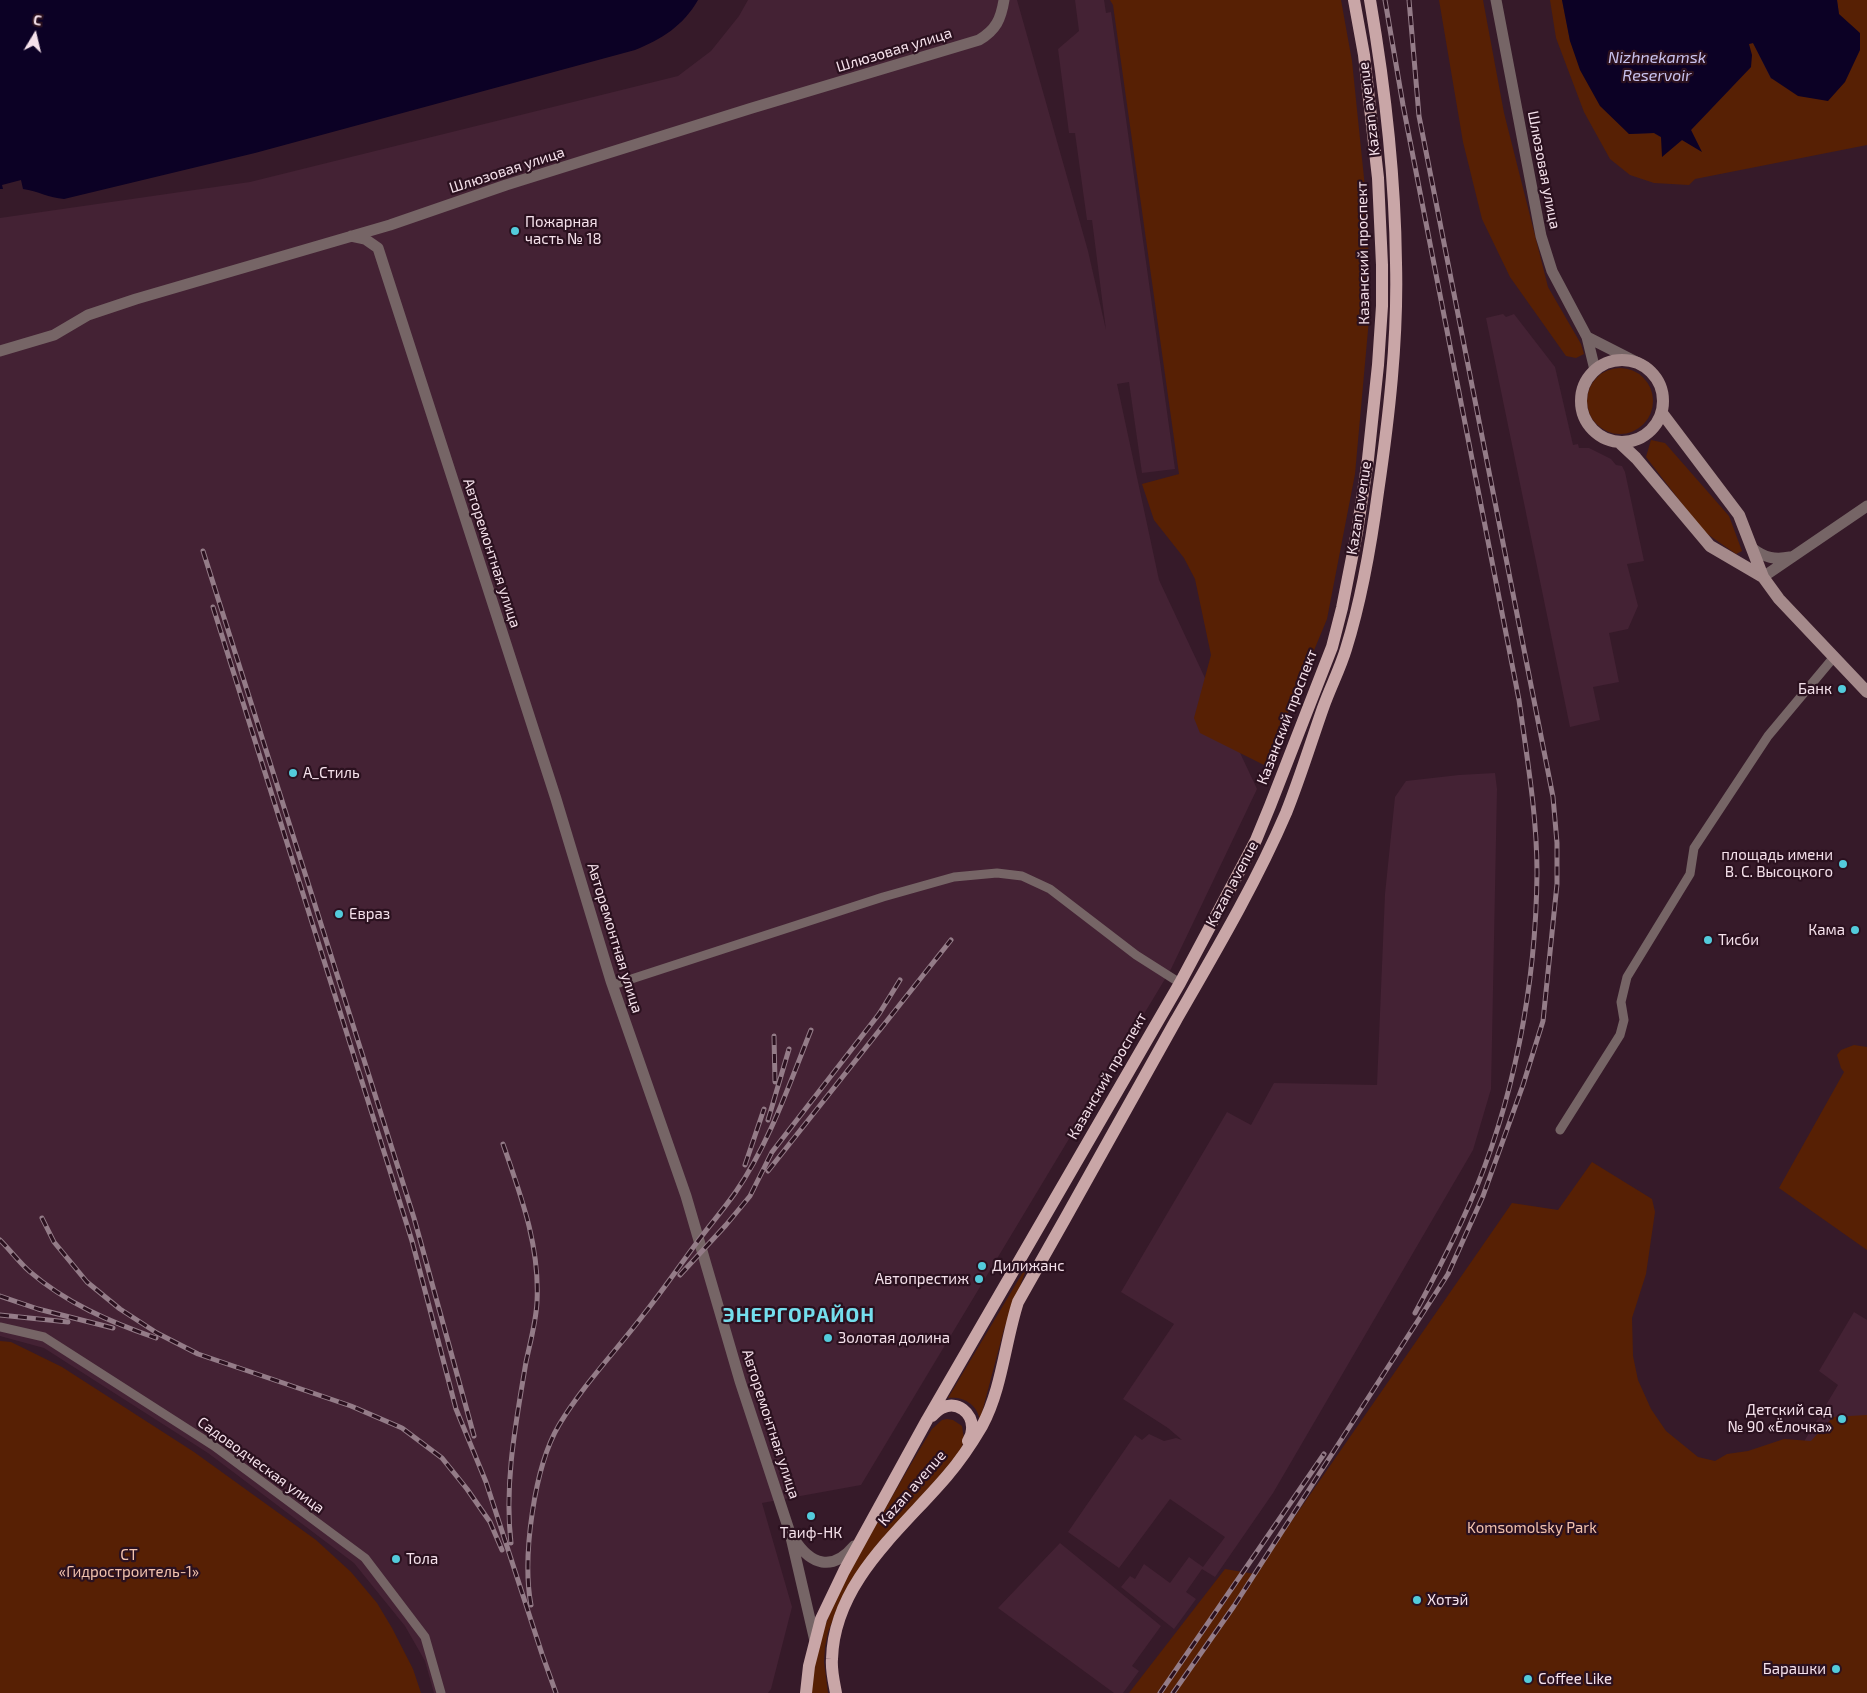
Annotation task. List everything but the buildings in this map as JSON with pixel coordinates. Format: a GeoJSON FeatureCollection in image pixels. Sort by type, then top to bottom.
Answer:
{"type":"FeatureCollection","features":[{"type":"Feature","properties":{"kind":"main road","name":"Казанский проспект"},"geometry":{"type":"LineString","coordinates":[[927,1420],[1180,983],[1256,840],[1332,648],[1357,532],[1368,460],[1382,306],[1378,178],[1364,55],[1354,0]]}},
{"type":"Feature","properties":{"kind":"main road","name":"Kazan avenue"},"geometry":{"type":"LineString","coordinates":[[836,1693],[832,1660],[834,1641],[845,1607],[857,1582],[876,1554],[948,1475],[982,1426],[992,1406],[1010,1326],[1018,1302],[1251,884],[1286,811],[1345,652],[1357,610],[1372,535],[1383,462],[1392,366],[1396,264],[1393,176],[1379,54],[1370,0]]}},
{"type":"Feature","properties":{"kind":"main road"},"geometry":{"type":"LineString","coordinates":[[1620,444],[1639,439],[1648,433],[1656,425],[1662,413],[1663,394],[1659,382],[1652,372],[1642,365],[1628,360],[1615,360],[1605,364],[1595,370],[1586,382],[1582,391],[1581,402],[1588,425],[1605,439],[1620,444],[1636,458],[1710,546],[1762,577]]}},
{"type":"Feature","properties":{"kind":"main road"},"geometry":{"type":"LineString","coordinates":[[1662,413],[1739,515],[1762,577],[1779,599],[1867,692]]}},
{"type":"Feature","properties":{"kind":"main road"},"geometry":{"type":"LineString","coordinates":[[1256,840],[1255,851],[1260,854],[1270,846]]}},
{"type":"Feature","properties":{"kind":"main road"},"geometry":{"type":"LineString","coordinates":[[1237,876],[1242,873],[1251,872],[1251,884]]}},
{"type":"Feature","properties":{"kind":"main road"},"geometry":{"type":"LineString","coordinates":[[927,1420],[942,1408],[952,1406],[962,1408],[969,1417],[972,1429],[966,1451]]}},
{"type":"Feature","properties":{"kind":"main road","name":"Kazan avenue"},"geometry":{"type":"LineString","coordinates":[[806,1693],[809,1666],[815,1641],[828,1604],[860,1540],[927,1420]]}},
{"type":"Feature","properties":{"kind":"street","name":"Шлюзовая улица"},"geometry":{"type":"LineString","coordinates":[[0,351],[54,335],[88,315],[390,225],[488,191],[658,137],[979,40],[988,35],[998,23],[1001,18],[1004,0]]}},
{"type":"Feature","properties":{"kind":"street","name":"Шлюзовая улица"},"geometry":{"type":"LineString","coordinates":[[1496,0],[1541,236],[1552,271],[1587,337],[1595,370]]}},
{"type":"Feature","properties":{"kind":"street"},"geometry":{"type":"LineString","coordinates":[[351,236],[365,239],[378,248],[390,225]]}},
{"type":"Feature","properties":{"kind":"street","name":"Авторемонтная улица"},"geometry":{"type":"LineString","coordinates":[[378,248],[556,800],[613,985],[686,1196],[740,1381],[790,1533],[815,1641]]}},
{"type":"Feature","properties":{"kind":"street"},"geometry":{"type":"LineString","coordinates":[[1587,337],[1642,365]]}},
{"type":"Feature","properties":{"kind":"street"},"geometry":{"type":"LineString","coordinates":[[1762,577],[1867,506]]}},
{"type":"Feature","properties":{"kind":"street"},"geometry":{"type":"LineString","coordinates":[[1752,548],[1760,555],[1770,558],[1792,557]]}},
{"type":"Feature","properties":{"kind":"street"},"geometry":{"type":"LineString","coordinates":[[1560,1130],[1620,1035],[1624,1020],[1621,1002],[1627,977],[1690,874],[1694,848],[1768,736],[1834,657]]}},
{"type":"Feature","properties":{"kind":"street"},"geometry":{"type":"LineString","coordinates":[[613,985],[892,895],[954,877],[997,873],[1022,876],[1050,889],[1136,955],[1180,983]]}},
{"type":"Feature","properties":{"kind":"street","name":"Садоводческая улица"},"geometry":{"type":"LineString","coordinates":[[0,1327],[44,1337],[214,1446],[365,1558],[425,1637],[441,1693]]}},
{"type":"Feature","properties":{"kind":"street"},"geometry":{"type":"LineString","coordinates":[[790,1533],[800,1549],[810,1559],[820,1562],[832,1562],[845,1557],[860,1540]]}},
{"type":"Feature","properties":{"kind":"shaded area"},"geometry":{"type":"Polygon","coordinates":[[[748,0],[1017,0],[1088,251],[1106,330],[1092,220],[1087,220],[1075,133],[1069,133],[1058,49],[1079,31],[1075,0],[1104,0],[1106,13],[1111,12],[1175,469],[1142,473],[1129,382],[1117,384],[1159,580],[1257,789],[1171,969],[861,1485],[762,1503],[792,1607],[771,1689],[768,1693],[434,1693],[425,1661],[405,1626],[354,1563],[208,1453],[44,1348],[0,1336],[0,218],[250,182],[678,76],[711,51],[739,16],[748,0]]]}},
{"type":"Feature","properties":{"kind":"shaded area"},"geometry":{"type":"Polygon","coordinates":[[[1503,314],[1506,317],[1514,314],[1555,367],[1573,445],[1578,444],[1579,448],[1589,448],[1611,459],[1616,465],[1622,466],[1625,472],[1644,561],[1627,564],[1638,606],[1628,629],[1609,633],[1619,682],[1593,687],[1600,720],[1570,727],[1486,318],[1503,314]]]}},
{"type":"Feature","properties":{"kind":"shaded area"},"geometry":{"type":"Polygon","coordinates":[[[1495,773],[1497,789],[1491,1089],[1473,1150],[1273,1493],[1215,1577],[1202,1569],[1186,1592],[1196,1599],[1174,1629],[1121,1587],[1130,1576],[1135,1579],[1144,1564],[1170,1583],[1189,1557],[1203,1567],[1225,1537],[1170,1499],[1119,1568],[1068,1532],[1135,1435],[1142,1440],[1149,1434],[1164,1441],[1176,1438],[1182,1440],[1168,1428],[1123,1399],[1174,1324],[1121,1292],[1227,1112],[1251,1125],[1274,1083],[1377,1085],[1385,894],[1395,797],[1406,781],[1495,773]]]}},
{"type":"Feature","properties":{"kind":"shaded area","name":"Детский сад № 90 «Ёлочка»"},"geometry":{"type":"Polygon","coordinates":[[[1854,1312],[1867,1320],[1867,1499],[1796,1455],[1838,1385],[1819,1371],[1854,1312]]]}},
{"type":"Feature","properties":{"kind":"shaded area"},"geometry":{"type":"Polygon","coordinates":[[[1060,1543],[1161,1626],[1132,1666],[1139,1671],[1123,1693],[1114,1693],[998,1608],[1060,1543]]]}},
{"type":"Feature","properties":{"kind":"green space"},"geometry":{"type":"Polygon","coordinates":[[[1110,0],[1341,0],[1352,61],[1368,217],[1369,319],[1355,474],[1327,619],[1266,766],[1200,733],[1194,718],[1211,655],[1195,579],[1184,558],[1154,520],[1142,484],[1179,474],[1113,5],[1110,0]]]}},
{"type":"Feature","properties":{"kind":"green space"},"geometry":{"type":"Polygon","coordinates":[[[1439,0],[1483,0],[1504,113],[1548,287],[1581,344],[1584,354],[1576,358],[1566,356],[1510,277],[1482,219],[1463,142],[1439,0]]]}},
{"type":"Feature","properties":{"kind":"green space"},"geometry":{"type":"Polygon","coordinates":[[[1550,0],[1562,0],[1570,41],[1629,134],[1654,133],[1662,138],[1662,156],[1682,140],[1701,151],[1691,130],[1751,67],[1748,44],[1753,43],[1771,79],[1839,14],[1837,0],[1867,0],[1867,145],[1695,179],[1689,185],[1654,183],[1630,175],[1610,159],[1584,112],[1556,38],[1550,0]]]}},
{"type":"Feature","properties":{"kind":"green space"},"geometry":{"type":"Polygon","coordinates":[[[1614,368],[1626,368],[1638,373],[1648,383],[1653,395],[1651,414],[1638,429],[1626,434],[1614,434],[1602,429],[1592,419],[1587,407],[1587,395],[1592,383],[1602,373],[1614,368]]]}},
{"type":"Feature","properties":{"kind":"green space"},"geometry":{"type":"Polygon","coordinates":[[[1651,440],[1665,443],[1729,516],[1742,551],[1736,554],[1703,531],[1646,457],[1651,440]]]}},
{"type":"Feature","properties":{"kind":"green space"},"geometry":{"type":"Polygon","coordinates":[[[1854,1045],[1867,1047],[1867,1250],[1779,1188],[1844,1072],[1837,1055],[1841,1050],[1854,1045]]]}},
{"type":"Feature","properties":{"kind":"green space","name":"Komsomolsky Park"},"geometry":{"type":"Polygon","coordinates":[[[1592,1162],[1652,1199],[1655,1212],[1646,1274],[1632,1318],[1633,1356],[1638,1380],[1651,1409],[1666,1431],[1698,1457],[1715,1461],[1727,1454],[1748,1451],[1784,1439],[1811,1441],[1833,1417],[1867,1415],[1867,1693],[1129,1693],[1225,1569],[1255,1574],[1512,1203],[1558,1210],[1592,1162]]]}},
{"type":"Feature","properties":{"kind":"green space"},"geometry":{"type":"Polygon","coordinates":[[[1029,1262],[1004,1329],[980,1420],[973,1405],[959,1398],[948,1398],[1029,1262]]]}},
{"type":"Feature","properties":{"kind":"green space","name":"СТ «Гидростроитель-1»"},"geometry":{"type":"Polygon","coordinates":[[[0,1341],[11,1342],[62,1367],[194,1452],[316,1540],[351,1572],[377,1603],[413,1669],[421,1693],[0,1693],[0,1341]]]}},
{"type":"Feature","properties":{"kind":"green space"},"geometry":{"type":"Polygon","coordinates":[[[942,1420],[953,1420],[962,1426],[964,1439],[962,1447],[910,1510],[878,1543],[840,1602],[828,1632],[825,1647],[824,1662],[828,1693],[811,1693],[819,1646],[826,1623],[845,1580],[932,1429],[942,1420]]]}},
{"type":"Feature","properties":{"kind":"water"},"geometry":{"type":"Polygon","coordinates":[[[0,0],[698,0],[686,17],[671,31],[635,50],[255,153],[64,199],[23,189],[21,180],[2,185],[3,189],[0,189],[0,0]]]}},
{"type":"Feature","properties":{"kind":"water","name":"Nizhnekamsk Reservoir"},"geometry":{"type":"Polygon","coordinates":[[[1562,0],[1837,0],[1839,14],[1860,33],[1860,50],[1845,82],[1828,101],[1798,96],[1771,78],[1753,43],[1749,44],[1752,55],[1751,67],[1691,130],[1702,152],[1682,140],[1662,157],[1661,137],[1654,133],[1629,134],[1600,106],[1580,70],[1570,41],[1562,0]]]}},
{"type":"Feature","properties":{"kind":"railway"},"geometry":{"type":"LineString","coordinates":[[1385,0],[1403,105],[1519,700],[1531,786],[1537,851],[1536,915],[1532,957],[1520,1042],[1510,1084],[1485,1166],[1469,1205],[1415,1313]]}},
{"type":"Feature","properties":{"kind":"railway"},"geometry":{"type":"LineString","coordinates":[[1173,1693],[1234,1606],[1448,1274],[1483,1196],[1523,1085],[1543,1021],[1557,884],[1557,843],[1553,797],[1419,116],[1409,0]]}},
{"type":"Feature","properties":{"kind":"railway"},"geometry":{"type":"LineString","coordinates":[[203,551],[414,1218],[474,1436]]}},
{"type":"Feature","properties":{"kind":"railway"},"geometry":{"type":"LineString","coordinates":[[213,607],[412,1241],[456,1409],[486,1482],[556,1693]]}},
{"type":"Feature","properties":{"kind":"railway"},"geometry":{"type":"LineString","coordinates":[[768,1171],[951,940]]}},
{"type":"Feature","properties":{"kind":"railway"},"geometry":{"type":"LineString","coordinates":[[680,1275],[750,1196],[772,1152],[879,1014],[900,980]]}},
{"type":"Feature","properties":{"kind":"railway"},"geometry":{"type":"LineString","coordinates":[[531,1605],[528,1563],[529,1538],[537,1488],[550,1443],[578,1396],[651,1305],[747,1174],[778,1114],[811,1030]]}},
{"type":"Feature","properties":{"kind":"railway"},"geometry":{"type":"LineString","coordinates":[[774,1036],[775,1082]]}},
{"type":"Feature","properties":{"kind":"railway"},"geometry":{"type":"LineString","coordinates":[[768,1120],[789,1049]]}},
{"type":"Feature","properties":{"kind":"railway"},"geometry":{"type":"LineString","coordinates":[[745,1165],[764,1109]]}},
{"type":"Feature","properties":{"kind":"railway"},"geometry":{"type":"LineString","coordinates":[[503,1144],[528,1221],[537,1281],[537,1302],[533,1332],[518,1407],[512,1452],[509,1498],[511,1543]]}},
{"type":"Feature","properties":{"kind":"railway"},"geometry":{"type":"LineString","coordinates":[[42,1218],[54,1242],[87,1282],[120,1309],[157,1333],[198,1354],[351,1406],[402,1428],[442,1458],[490,1522],[502,1550]]}},
{"type":"Feature","properties":{"kind":"railway"},"geometry":{"type":"LineString","coordinates":[[0,1240],[29,1271],[58,1293],[105,1318],[156,1338]]}},
{"type":"Feature","properties":{"kind":"railway"},"geometry":{"type":"LineString","coordinates":[[0,1296],[38,1309],[113,1328]]}},
{"type":"Feature","properties":{"kind":"railway"},"geometry":{"type":"LineString","coordinates":[[0,1315],[68,1322]]}},
{"type":"Feature","properties":{"kind":"railway"},"geometry":{"type":"LineString","coordinates":[[1160,1693],[1324,1454]]}},
{"type":"Feature","properties":{"kind":"place","name":"Пожарная часть № 18"},"geometry":{"type":"Point","coordinates":[515,231]}},
{"type":"Feature","properties":{"kind":"place","name":"Банк"},"geometry":{"type":"Point","coordinates":[1842,689]}},
{"type":"Feature","properties":{"kind":"place","name":"А_Стиль"},"geometry":{"type":"Point","coordinates":[293,773]}},
{"type":"Feature","properties":{"kind":"place","name":"площадь имени В. С. Высоцкого"},"geometry":{"type":"Point","coordinates":[1843,864]}},
{"type":"Feature","properties":{"kind":"place","name":"Евраз"},"geometry":{"type":"Point","coordinates":[339,914]}},
{"type":"Feature","properties":{"kind":"place","name":"Кама"},"geometry":{"type":"Point","coordinates":[1855,930]}},
{"type":"Feature","properties":{"kind":"place","name":"Тисби"},"geometry":{"type":"Point","coordinates":[1708,940]}},
{"type":"Feature","properties":{"kind":"place","name":"Дилижанс"},"geometry":{"type":"Point","coordinates":[982,1266]}},
{"type":"Feature","properties":{"kind":"place","name":"Автопрестиж"},"geometry":{"type":"Point","coordinates":[979,1279]}},
{"type":"Feature","properties":{"kind":"place","name":"Золотая долина"},"geometry":{"type":"Point","coordinates":[828,1338]}},
{"type":"Feature","properties":{"kind":"place","name":"Детский сад № 90 «Ёлочка»"},"geometry":{"type":"Point","coordinates":[1842,1419]}},
{"type":"Feature","properties":{"kind":"place","name":"Таиф-НК"},"geometry":{"type":"Point","coordinates":[811,1516]}},
{"type":"Feature","properties":{"kind":"place","name":"Тола"},"geometry":{"type":"Point","coordinates":[396,1559]}},
{"type":"Feature","properties":{"kind":"place","name":"Хотэй"},"geometry":{"type":"Point","coordinates":[1417,1600]}},
{"type":"Feature","properties":{"kind":"place","name":"Барашки"},"geometry":{"type":"Point","coordinates":[1836,1669]}},
{"type":"Feature","properties":{"kind":"place","name":"Coffee Like"},"geometry":{"type":"Point","coordinates":[1528,1679]}},
{"type":"Feature","properties":{"kind":"district","name":"ЭНЕРГОРАЙОН"},"geometry":{"type":"Point","coordinates":[799,1315]}}]}
